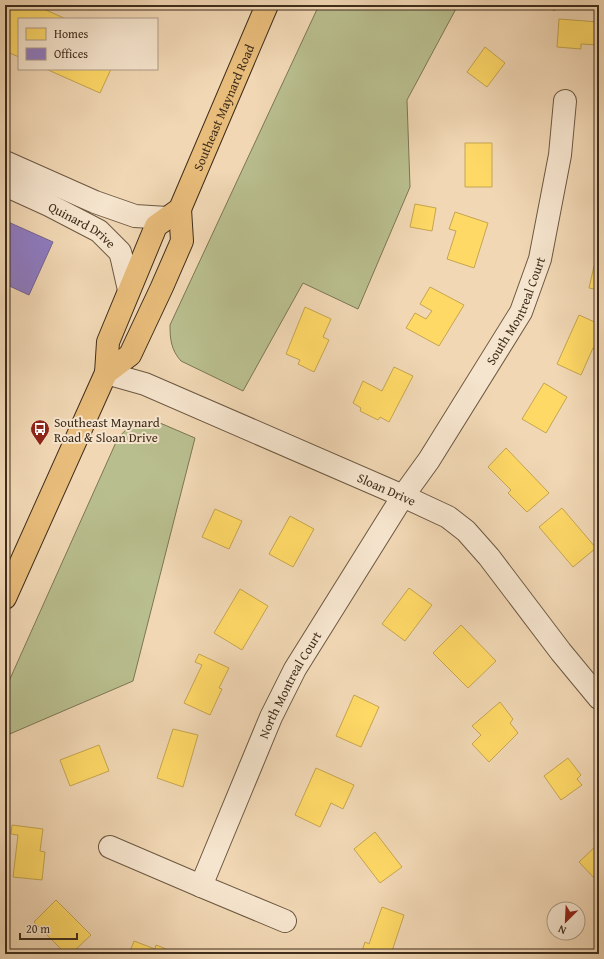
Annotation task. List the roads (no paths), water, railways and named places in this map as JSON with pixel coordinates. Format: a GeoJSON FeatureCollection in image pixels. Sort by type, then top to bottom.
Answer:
{"type":"FeatureCollection","features":[{"type":"Feature","properties":{"kind":"main road","name":"Southeast Maynard Road"},"geometry":{"type":"LineString","coordinates":[[5,598],[106,373],[108,342],[156,226],[173,213],[190,187],[267,5]]}},
{"type":"Feature","properties":{"kind":"main road","name":"Southeast Maynard Road"},"geometry":{"type":"LineString","coordinates":[[106,373],[130,355],[182,241],[173,213]]}},
{"type":"Feature","properties":{"kind":"street","name":"South Montreal Court"},"geometry":{"type":"LineString","coordinates":[[403,496],[429,460],[521,312],[540,259],[560,155],[565,101]]}},
{"type":"Feature","properties":{"kind":"street","name":"Quinard Drive"},"geometry":{"type":"LineString","coordinates":[[5,162],[95,202],[135,216],[173,213]]}},
{"type":"Feature","properties":{"kind":"street","name":"Quinard Drive"},"geometry":{"type":"LineString","coordinates":[[5,185],[49,205],[99,231],[120,252],[129,290]]}},
{"type":"Feature","properties":{"kind":"street","name":"Sloan Drive"},"geometry":{"type":"LineString","coordinates":[[106,373],[145,384],[448,517],[466,531],[489,557],[561,652],[599,698]]}},
{"type":"Feature","properties":{"kind":"street","name":"North Montreal Court"},"geometry":{"type":"LineString","coordinates":[[201,886],[270,717],[295,669],[403,496]]}},
{"type":"Feature","properties":{"kind":"street"},"geometry":{"type":"LineString","coordinates":[[110,847],[285,921]]}},
{"type":"Feature","properties":{"kind":"place","name":"Southeast Maynard Road & Sloan Drive"},"geometry":{"type":"Point","coordinates":[40,446]}}]}
